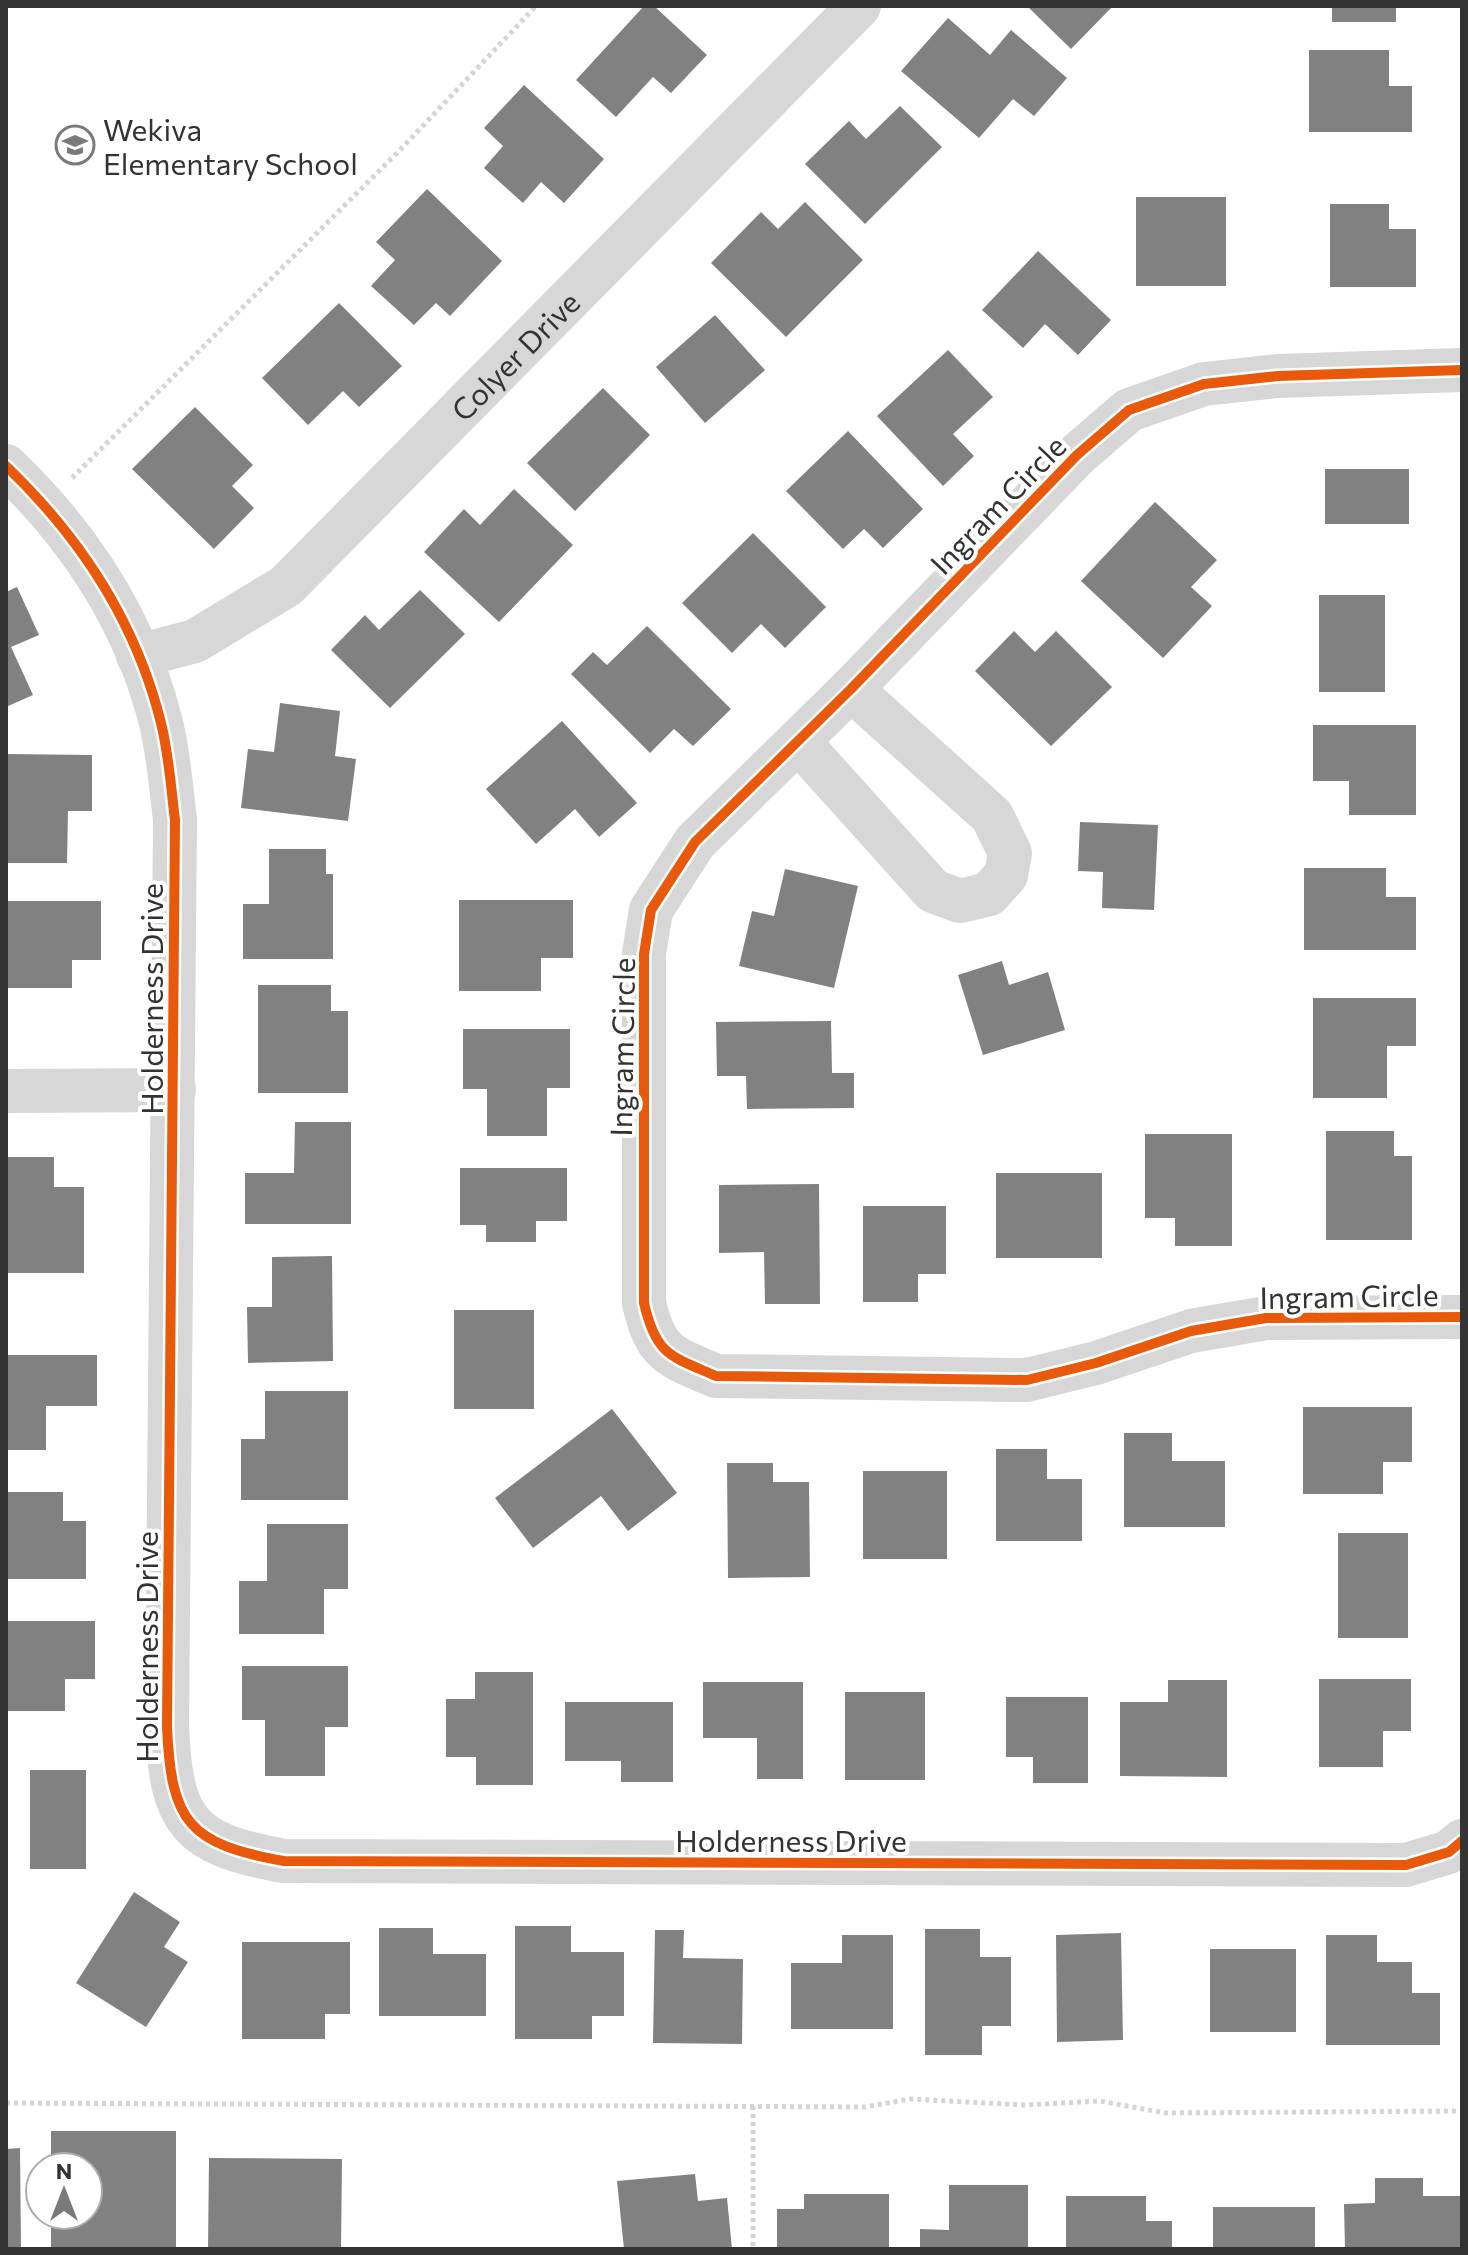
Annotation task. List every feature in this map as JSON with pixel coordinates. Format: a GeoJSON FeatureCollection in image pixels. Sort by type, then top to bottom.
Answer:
{"type":"FeatureCollection","features":[{"type":"Feature","properties":{"kind":"street","name":"Colyer Drive"},"geometry":{"type":"LineString","coordinates":[[138,656],[195,641],[286,586],[859,6]]}},
{"type":"Feature","properties":{"kind":"street","name":"Ingram Circle"},"geometry":{"type":"LineString","coordinates":[[1462,370],[1278,376],[1204,384],[1129,410],[1077,455],[851,689],[695,842],[651,910],[644,954],[644,1303],[651,1334],[671,1356],[716,1376],[1027,1380],[1096,1363],[1191,1331],[1266,1318],[1462,1317]]}},
{"type":"Feature","properties":{"kind":"street","name":"Holderness Drive"},"geometry":{"type":"LineString","coordinates":[[6,466],[46,505],[95,568],[138,656],[161,724],[175,820],[167,1742],[173,1786],[182,1809],[204,1838],[233,1852],[284,1861],[1390,1865],[1406,1865],[1449,1852],[1462,1841]]}},
{"type":"Feature","properties":{"kind":"street"},"geometry":{"type":"LineString","coordinates":[[798,741],[933,891],[960,901],[989,894],[1006,875],[1010,853],[992,816],[851,689]]}},
{"type":"Feature","properties":{"kind":"street"},"geometry":{"type":"LineString","coordinates":[[6,1091],[174,1090]]}},
{"type":"Feature","properties":{"kind":"path"},"geometry":{"type":"LineString","coordinates":[[46,505],[176,370],[400,150],[536,6]]}},
{"type":"Feature","properties":{"kind":"path"},"geometry":{"type":"LineString","coordinates":[[6,2103],[865,2107],[910,2099],[1025,2105],[1100,2101],[1165,2113],[1462,2111]]}},
{"type":"Feature","properties":{"kind":"path"},"geometry":{"type":"LineString","coordinates":[[753,2106],[753,2249]]}},
{"type":"Feature","properties":{"kind":"building"},"geometry":{"type":"Polygon","coordinates":[[[644,6],[654,6],[707,55],[671,93],[653,77],[616,117],[576,80],[644,6]]]}},
{"type":"Feature","properties":{"kind":"building"},"geometry":{"type":"Polygon","coordinates":[[[1027,6],[1113,6],[1071,49],[1027,6]]]}},
{"type":"Feature","properties":{"kind":"building"},"geometry":{"type":"Polygon","coordinates":[[[1332,6],[1396,6],[1396,22],[1332,22],[1332,6]]]}},
{"type":"Feature","properties":{"kind":"building"},"geometry":{"type":"Polygon","coordinates":[[[948,18],[990,55],[1011,30],[1067,78],[1034,116],[1013,99],[979,138],[901,71],[948,18]]]}},
{"type":"Feature","properties":{"kind":"building"},"geometry":{"type":"Polygon","coordinates":[[[1309,50],[1389,50],[1389,86],[1412,86],[1412,132],[1309,132],[1309,50]]]}},
{"type":"Feature","properties":{"kind":"building"},"geometry":{"type":"Polygon","coordinates":[[[524,85],[604,159],[564,203],[541,182],[523,203],[484,168],[503,146],[484,128],[524,85]]]}},
{"type":"Feature","properties":{"kind":"building"},"geometry":{"type":"Polygon","coordinates":[[[900,106],[942,147],[865,224],[805,164],[849,121],[866,139],[900,106]]]}},
{"type":"Feature","properties":{"kind":"building"},"geometry":{"type":"Polygon","coordinates":[[[427,189],[502,261],[450,316],[436,303],[414,325],[371,286],[395,260],[376,242],[427,189]]]}},
{"type":"Feature","properties":{"kind":"building"},"geometry":{"type":"Polygon","coordinates":[[[1136,197],[1226,197],[1226,286],[1136,286],[1136,197]]]}},
{"type":"Feature","properties":{"kind":"building"},"geometry":{"type":"Polygon","coordinates":[[[805,202],[863,260],[786,337],[711,263],[761,212],[778,229],[805,202]]]}},
{"type":"Feature","properties":{"kind":"building"},"geometry":{"type":"Polygon","coordinates":[[[1330,204],[1389,204],[1389,229],[1416,229],[1416,287],[1330,287],[1330,204]]]}},
{"type":"Feature","properties":{"kind":"building"},"geometry":{"type":"Polygon","coordinates":[[[1038,251],[1111,320],[1078,355],[1045,324],[1023,348],[982,310],[1038,251]]]}},
{"type":"Feature","properties":{"kind":"building"},"geometry":{"type":"Polygon","coordinates":[[[339,303],[402,366],[359,407],[343,391],[308,425],[262,378],[339,303]]]}},
{"type":"Feature","properties":{"kind":"building"},"geometry":{"type":"Polygon","coordinates":[[[715,315],[765,370],[705,423],[656,367],[715,315]]]}},
{"type":"Feature","properties":{"kind":"building"},"geometry":{"type":"Polygon","coordinates":[[[948,350],[993,397],[953,434],[974,456],[943,486],[877,416],[948,350]]]}},
{"type":"Feature","properties":{"kind":"building"},"geometry":{"type":"Polygon","coordinates":[[[603,388],[650,435],[575,511],[527,463],[603,388]]]}},
{"type":"Feature","properties":{"kind":"building"},"geometry":{"type":"Polygon","coordinates":[[[195,407],[253,465],[232,486],[254,508],[214,549],[132,469],[195,407]]]}},
{"type":"Feature","properties":{"kind":"building"},"geometry":{"type":"Polygon","coordinates":[[[848,431],[923,509],[883,548],[864,529],[843,549],[786,491],[848,431]]]}},
{"type":"Feature","properties":{"kind":"building"},"geometry":{"type":"Polygon","coordinates":[[[1325,469],[1409,469],[1409,524],[1325,524],[1325,469]]]}},
{"type":"Feature","properties":{"kind":"building"},"geometry":{"type":"Polygon","coordinates":[[[514,489],[573,545],[499,622],[424,552],[464,509],[480,525],[514,489]]]}},
{"type":"Feature","properties":{"kind":"building"},"geometry":{"type":"Polygon","coordinates":[[[1155,502],[1217,560],[1191,587],[1212,606],[1163,658],[1081,581],[1155,502]]]}},
{"type":"Feature","properties":{"kind":"building"},"geometry":{"type":"Polygon","coordinates":[[[753,533],[826,607],[785,648],[761,624],[732,653],[682,603],[753,533]]]}},
{"type":"Feature","properties":{"kind":"building"},"geometry":{"type":"Polygon","coordinates":[[[17,587],[39,635],[11,647],[33,695],[6,707],[6,592],[17,587]]]}},
{"type":"Feature","properties":{"kind":"building"},"geometry":{"type":"Polygon","coordinates":[[[420,590],[465,634],[390,708],[331,650],[365,615],[379,630],[420,590]]]}},
{"type":"Feature","properties":{"kind":"building"},"geometry":{"type":"Polygon","coordinates":[[[1319,595],[1385,595],[1385,692],[1319,692],[1319,595]]]}},
{"type":"Feature","properties":{"kind":"building"},"geometry":{"type":"Polygon","coordinates":[[[647,626],[731,709],[693,746],[674,729],[650,753],[571,674],[593,652],[607,665],[647,626]]]}},
{"type":"Feature","properties":{"kind":"building"},"geometry":{"type":"Polygon","coordinates":[[[1014,631],[1035,652],[1056,631],[1112,687],[1051,746],[975,671],[1014,631]]]}},
{"type":"Feature","properties":{"kind":"building"},"geometry":{"type":"Polygon","coordinates":[[[280,703],[340,711],[335,756],[356,759],[348,821],[241,808],[248,749],[274,752],[280,703]]]}},
{"type":"Feature","properties":{"kind":"building"},"geometry":{"type":"Polygon","coordinates":[[[562,721],[637,803],[599,837],[575,809],[536,844],[486,789],[562,721]]]}},
{"type":"Feature","properties":{"kind":"building"},"geometry":{"type":"Polygon","coordinates":[[[1313,725],[1416,725],[1416,815],[1349,815],[1349,781],[1313,781],[1313,725]]]}},
{"type":"Feature","properties":{"kind":"building"},"geometry":{"type":"Polygon","coordinates":[[[6,754],[92,755],[92,811],[68,811],[67,863],[6,863],[6,754]]]}},
{"type":"Feature","properties":{"kind":"building"},"geometry":{"type":"Polygon","coordinates":[[[1080,822],[1158,825],[1154,910],[1102,908],[1103,872],[1078,871],[1080,822]]]}},
{"type":"Feature","properties":{"kind":"building"},"geometry":{"type":"Polygon","coordinates":[[[269,849],[326,849],[326,874],[333,874],[333,959],[243,959],[243,904],[269,904],[269,849]]]}},
{"type":"Feature","properties":{"kind":"building"},"geometry":{"type":"Polygon","coordinates":[[[1304,868],[1386,868],[1386,897],[1416,897],[1416,950],[1304,950],[1304,868]]]}},
{"type":"Feature","properties":{"kind":"building"},"geometry":{"type":"Polygon","coordinates":[[[785,869],[858,886],[834,988],[739,966],[752,911],[774,916],[785,869]]]}},
{"type":"Feature","properties":{"kind":"building"},"geometry":{"type":"Polygon","coordinates":[[[459,900],[573,900],[573,958],[541,958],[541,991],[459,991],[459,900]]]}},
{"type":"Feature","properties":{"kind":"building"},"geometry":{"type":"Polygon","coordinates":[[[6,901],[101,901],[101,960],[72,960],[72,988],[6,988],[6,901]]]}},
{"type":"Feature","properties":{"kind":"building"},"geometry":{"type":"Polygon","coordinates":[[[1002,961],[1009,985],[1048,972],[1065,1030],[983,1055],[958,975],[1002,961]]]}},
{"type":"Feature","properties":{"kind":"building"},"geometry":{"type":"Polygon","coordinates":[[[258,985],[331,985],[331,1011],[348,1011],[348,1093],[258,1093],[258,985]]]}},
{"type":"Feature","properties":{"kind":"building"},"geometry":{"type":"Polygon","coordinates":[[[1313,998],[1416,998],[1416,1046],[1387,1046],[1387,1098],[1313,1098],[1313,998]]]}},
{"type":"Feature","properties":{"kind":"building"},"geometry":{"type":"Polygon","coordinates":[[[831,1021],[832,1073],[854,1073],[854,1108],[747,1109],[746,1076],[717,1076],[716,1022],[831,1021]]]}},
{"type":"Feature","properties":{"kind":"building"},"geometry":{"type":"Polygon","coordinates":[[[463,1029],[570,1029],[570,1088],[547,1088],[547,1136],[487,1136],[487,1089],[463,1089],[463,1029]]]}},
{"type":"Feature","properties":{"kind":"building"},"geometry":{"type":"Polygon","coordinates":[[[295,1122],[351,1122],[351,1224],[245,1224],[245,1173],[294,1173],[295,1122]]]}},
{"type":"Feature","properties":{"kind":"building"},"geometry":{"type":"Polygon","coordinates":[[[1326,1131],[1394,1131],[1394,1156],[1412,1156],[1412,1240],[1326,1240],[1326,1131]]]}},
{"type":"Feature","properties":{"kind":"building"},"geometry":{"type":"Polygon","coordinates":[[[1145,1134],[1232,1134],[1232,1246],[1175,1246],[1175,1218],[1145,1218],[1145,1134]]]}},
{"type":"Feature","properties":{"kind":"building"},"geometry":{"type":"Polygon","coordinates":[[[6,1157],[54,1157],[54,1187],[84,1187],[84,1273],[6,1273],[6,1157]]]}},
{"type":"Feature","properties":{"kind":"building"},"geometry":{"type":"Polygon","coordinates":[[[460,1168],[567,1168],[567,1221],[536,1221],[536,1242],[486,1242],[486,1225],[460,1225],[460,1168]]]}},
{"type":"Feature","properties":{"kind":"building"},"geometry":{"type":"Polygon","coordinates":[[[996,1173],[1102,1173],[1102,1258],[996,1258],[996,1173]]]}},
{"type":"Feature","properties":{"kind":"building"},"geometry":{"type":"Polygon","coordinates":[[[819,1184],[820,1304],[765,1304],[764,1252],[719,1253],[719,1185],[819,1184]]]}},
{"type":"Feature","properties":{"kind":"building"},"geometry":{"type":"Polygon","coordinates":[[[863,1206],[946,1206],[946,1274],[918,1274],[918,1302],[863,1302],[863,1206]]]}},
{"type":"Feature","properties":{"kind":"building"},"geometry":{"type":"Polygon","coordinates":[[[332,1256],[333,1361],[248,1363],[247,1307],[272,1307],[272,1257],[332,1256]]]}},
{"type":"Feature","properties":{"kind":"building"},"geometry":{"type":"Polygon","coordinates":[[[454,1310],[534,1310],[534,1409],[454,1409],[454,1310]]]}},
{"type":"Feature","properties":{"kind":"building"},"geometry":{"type":"Polygon","coordinates":[[[6,1355],[97,1355],[97,1406],[46,1406],[46,1450],[6,1450],[6,1355]]]}},
{"type":"Feature","properties":{"kind":"building"},"geometry":{"type":"Polygon","coordinates":[[[265,1391],[348,1391],[348,1500],[241,1500],[241,1439],[265,1439],[265,1391]]]}},
{"type":"Feature","properties":{"kind":"building"},"geometry":{"type":"Polygon","coordinates":[[[1303,1407],[1412,1407],[1412,1462],[1383,1462],[1383,1494],[1303,1494],[1303,1407]]]}},
{"type":"Feature","properties":{"kind":"building"},"geometry":{"type":"Polygon","coordinates":[[[612,1409],[677,1493],[628,1531],[601,1496],[533,1548],[495,1498],[612,1409]]]}},
{"type":"Feature","properties":{"kind":"building"},"geometry":{"type":"Polygon","coordinates":[[[1124,1433],[1172,1433],[1172,1461],[1225,1461],[1225,1527],[1124,1527],[1124,1433]]]}},
{"type":"Feature","properties":{"kind":"building"},"geometry":{"type":"Polygon","coordinates":[[[996,1449],[1047,1449],[1047,1479],[1082,1479],[1082,1541],[996,1541],[996,1449]]]}},
{"type":"Feature","properties":{"kind":"building"},"geometry":{"type":"Polygon","coordinates":[[[727,1463],[773,1463],[773,1482],[809,1482],[810,1577],[728,1578],[727,1463]]]}},
{"type":"Feature","properties":{"kind":"building"},"geometry":{"type":"Polygon","coordinates":[[[863,1471],[947,1471],[947,1559],[863,1559],[863,1471]]]}},
{"type":"Feature","properties":{"kind":"building"},"geometry":{"type":"Polygon","coordinates":[[[6,1492],[63,1492],[63,1521],[86,1521],[86,1579],[6,1579],[6,1492]]]}},
{"type":"Feature","properties":{"kind":"building"},"geometry":{"type":"Polygon","coordinates":[[[267,1524],[348,1524],[348,1589],[324,1589],[324,1634],[239,1634],[239,1581],[267,1581],[267,1524]]]}},
{"type":"Feature","properties":{"kind":"building"},"geometry":{"type":"Polygon","coordinates":[[[1338,1533],[1408,1533],[1408,1638],[1338,1638],[1338,1533]]]}},
{"type":"Feature","properties":{"kind":"building"},"geometry":{"type":"Polygon","coordinates":[[[6,1621],[95,1621],[95,1679],[65,1679],[65,1711],[6,1711],[6,1621]]]}},
{"type":"Feature","properties":{"kind":"building"},"geometry":{"type":"Polygon","coordinates":[[[242,1666],[348,1666],[348,1727],[325,1727],[325,1776],[265,1776],[265,1720],[242,1720],[242,1666]]]}},
{"type":"Feature","properties":{"kind":"building"},"geometry":{"type":"Polygon","coordinates":[[[475,1672],[533,1672],[533,1785],[476,1785],[476,1757],[446,1757],[446,1699],[475,1699],[475,1672]]]}},
{"type":"Feature","properties":{"kind":"building"},"geometry":{"type":"Polygon","coordinates":[[[1319,1679],[1411,1679],[1411,1731],[1383,1731],[1383,1767],[1319,1767],[1319,1679]]]}},
{"type":"Feature","properties":{"kind":"building"},"geometry":{"type":"Polygon","coordinates":[[[1168,1680],[1227,1680],[1227,1777],[1120,1776],[1120,1702],[1168,1702],[1168,1680]]]}},
{"type":"Feature","properties":{"kind":"building"},"geometry":{"type":"Polygon","coordinates":[[[703,1682],[803,1682],[803,1779],[757,1779],[757,1738],[703,1738],[703,1682]]]}},
{"type":"Feature","properties":{"kind":"building"},"geometry":{"type":"Polygon","coordinates":[[[845,1692],[925,1692],[925,1780],[845,1780],[845,1692]]]}},
{"type":"Feature","properties":{"kind":"building"},"geometry":{"type":"Polygon","coordinates":[[[1006,1697],[1088,1697],[1088,1783],[1033,1783],[1033,1757],[1006,1757],[1006,1697]]]}},
{"type":"Feature","properties":{"kind":"building"},"geometry":{"type":"Polygon","coordinates":[[[565,1702],[673,1702],[673,1782],[621,1782],[621,1761],[565,1761],[565,1702]]]}},
{"type":"Feature","properties":{"kind":"building"},"geometry":{"type":"Polygon","coordinates":[[[30,1770],[86,1770],[86,1869],[30,1869],[30,1770]]]}},
{"type":"Feature","properties":{"kind":"building"},"geometry":{"type":"Polygon","coordinates":[[[134,1892],[180,1922],[164,1947],[188,1962],[146,2027],[76,1983],[134,1892]]]}},
{"type":"Feature","properties":{"kind":"building"},"geometry":{"type":"Polygon","coordinates":[[[515,1926],[571,1926],[571,1952],[624,1952],[624,2016],[592,2016],[592,2039],[515,2039],[515,1926]]]}},
{"type":"Feature","properties":{"kind":"building"},"geometry":{"type":"Polygon","coordinates":[[[379,1928],[433,1928],[433,1954],[486,1954],[486,2016],[379,2016],[379,1928]]]}},
{"type":"Feature","properties":{"kind":"building"},"geometry":{"type":"Polygon","coordinates":[[[925,1929],[980,1929],[980,1957],[1011,1957],[1011,2026],[982,2026],[982,2055],[925,2055],[925,1929]]]}},
{"type":"Feature","properties":{"kind":"building"},"geometry":{"type":"Polygon","coordinates":[[[655,1930],[684,1930],[683,1958],[743,1959],[742,2044],[653,2043],[655,1930]]]}},
{"type":"Feature","properties":{"kind":"building"},"geometry":{"type":"Polygon","coordinates":[[[1121,1933],[1123,2040],[1057,2042],[1056,1935],[1121,1933]]]}},
{"type":"Feature","properties":{"kind":"building"},"geometry":{"type":"Polygon","coordinates":[[[842,1935],[893,1935],[893,2029],[791,2029],[791,1963],[842,1963],[842,1935]]]}},
{"type":"Feature","properties":{"kind":"building"},"geometry":{"type":"Polygon","coordinates":[[[1326,1935],[1377,1935],[1377,1962],[1412,1962],[1412,1993],[1440,1993],[1440,2045],[1326,2045],[1326,1935]]]}},
{"type":"Feature","properties":{"kind":"building"},"geometry":{"type":"Polygon","coordinates":[[[242,1942],[350,1942],[350,2014],[325,2014],[325,2039],[242,2039],[242,1942]]]}},
{"type":"Feature","properties":{"kind":"building"},"geometry":{"type":"Polygon","coordinates":[[[1210,1949],[1296,1949],[1296,2032],[1210,2032],[1210,1949]]]}},
{"type":"Feature","properties":{"kind":"building"},"geometry":{"type":"Polygon","coordinates":[[[51,2131],[176,2131],[176,2249],[51,2249],[51,2231],[104,2231],[104,2151],[51,2151],[51,2131]]]}},
{"type":"Feature","properties":{"kind":"building"},"geometry":{"type":"Polygon","coordinates":[[[20,2148],[21,2249],[6,2249],[6,2149],[20,2148]]]}},
{"type":"Feature","properties":{"kind":"building"},"geometry":{"type":"Polygon","coordinates":[[[209,2158],[342,2159],[341,2249],[208,2249],[209,2158]]]}},
{"type":"Feature","properties":{"kind":"building"},"geometry":{"type":"Polygon","coordinates":[[[695,2174],[698,2201],[727,2198],[732,2249],[624,2249],[617,2181],[695,2174]]]}},
{"type":"Feature","properties":{"kind":"building"},"geometry":{"type":"Polygon","coordinates":[[[1375,2178],[1423,2178],[1423,2196],[1462,2196],[1462,2249],[1345,2249],[1344,2204],[1375,2203],[1375,2178]]]}},
{"type":"Feature","properties":{"kind":"building"},"geometry":{"type":"Polygon","coordinates":[[[949,2185],[1028,2185],[1028,2249],[920,2249],[920,2229],[949,2230],[949,2185]]]}},
{"type":"Feature","properties":{"kind":"building"},"geometry":{"type":"Polygon","coordinates":[[[804,2194],[889,2194],[889,2249],[777,2249],[777,2209],[804,2209],[804,2194]]]}},
{"type":"Feature","properties":{"kind":"building"},"geometry":{"type":"Polygon","coordinates":[[[1066,2196],[1146,2196],[1146,2221],[1172,2221],[1172,2249],[1066,2249],[1066,2196]]]}},
{"type":"Feature","properties":{"kind":"building"},"geometry":{"type":"Polygon","coordinates":[[[1213,2207],[1315,2207],[1315,2249],[1213,2249],[1213,2207]]]}},
{"type":"Feature","properties":{"kind":"cycle path"},"geometry":{"type":"LineString","coordinates":[[1462,370],[1278,376],[1204,384],[1129,410],[1077,455],[851,689],[695,842],[651,910],[644,954],[644,1303],[654,1334],[667,1352],[716,1376],[1027,1380],[1096,1363],[1191,1331],[1266,1318],[1462,1317]]}},
{"type":"Feature","properties":{"kind":"cycle path"},"geometry":{"type":"LineString","coordinates":[[6,466],[58,522],[102,583],[137,650],[161,723],[168,759],[175,820],[167,1726],[174,1786],[191,1824],[226,1846],[284,1861],[1406,1865],[1449,1852],[1462,1841]]}},
{"type":"Feature","properties":{"kind":"place","name":"Wekiva Elementary School"},"geometry":{"type":"Point","coordinates":[75,145]}}]}
